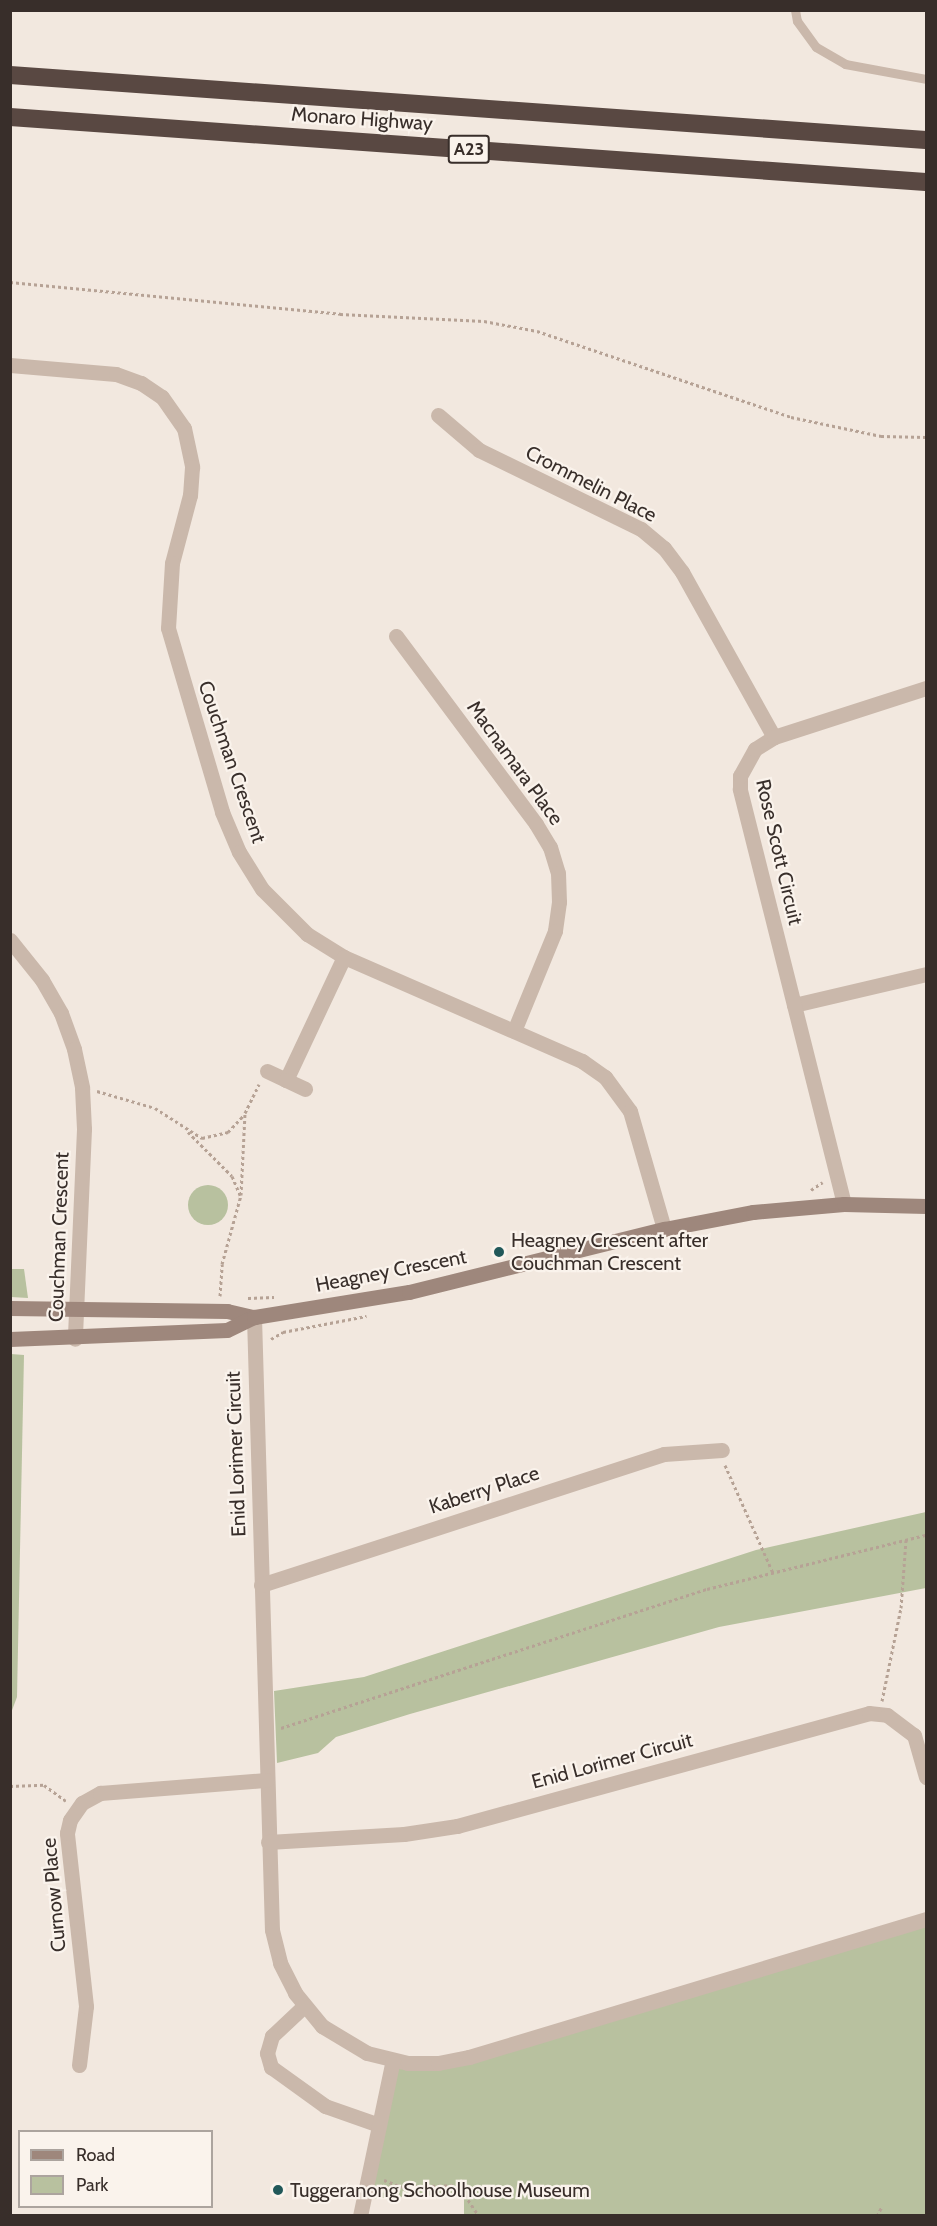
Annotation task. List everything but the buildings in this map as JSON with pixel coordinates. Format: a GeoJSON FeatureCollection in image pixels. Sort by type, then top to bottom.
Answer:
{"type":"FeatureCollection","features":[{"type":"Feature","properties":{"kind":"highway","name":"Monaro Highway"},"geometry":{"type":"LineString","coordinates":[[10,75],[927,140]]}},
{"type":"Feature","properties":{"kind":"highway","name":"Monaro Highway"},"geometry":{"type":"LineString","coordinates":[[10,117],[927,182]]}},
{"type":"Feature","properties":{"kind":"street","name":"Couchman Crescent"},"geometry":{"type":"LineString","coordinates":[[10,365],[116,374],[141,382],[162,397],[184,428],[192,467],[190,495],[167,596],[174,658],[222,812],[239,852],[276,905],[307,934],[344,957],[582,1061],[615,1088],[630,1111],[640,1138],[664,1229]]}},
{"type":"Feature","properties":{"kind":"street","name":"Crommelin Place"},"geometry":{"type":"LineString","coordinates":[[438,415],[479,450],[641,529],[664,548],[682,572],[774,737]]}},
{"type":"Feature","properties":{"kind":"street","name":"Macnamara Place"},"geometry":{"type":"LineString","coordinates":[[396,636],[536,824],[552,856],[559,902],[555,931],[514,1031]]}},
{"type":"Feature","properties":{"kind":"street","name":"Rose Scott Circuit"},"geometry":{"type":"LineString","coordinates":[[844,1204],[740,789],[745,762],[755,749],[774,737],[927,688]]}},
{"type":"Feature","properties":{"kind":"street","name":"Couchman Crescent"},"geometry":{"type":"LineString","coordinates":[[10,940],[42,980],[61,1013],[74,1049],[83,1092],[75,1339]]}},
{"type":"Feature","properties":{"kind":"street"},"geometry":{"type":"LineString","coordinates":[[286,1080],[344,957]]}},
{"type":"Feature","properties":{"kind":"street"},"geometry":{"type":"LineString","coordinates":[[794,1005],[927,974]]}},
{"type":"Feature","properties":{"kind":"street"},"geometry":{"type":"LineString","coordinates":[[267,1071],[305,1089]]}},
{"type":"Feature","properties":{"kind":"street","name":"Heagney Crescent"},"geometry":{"type":"LineString","coordinates":[[10,1339],[75,1339],[227,1330],[254,1317],[409,1292],[664,1229],[753,1212],[844,1204],[927,1206]]}},
{"type":"Feature","properties":{"kind":"street","name":"Heagney Crescent"},"geometry":{"type":"LineString","coordinates":[[10,1308],[227,1311],[254,1317]]}},
{"type":"Feature","properties":{"kind":"street","name":"Enid Lorimer Circuit"},"geometry":{"type":"LineString","coordinates":[[254,1317],[272,1930],[280,1963],[304,2006],[342,2042],[393,2060],[438,2063],[469,2057],[927,1918]]}},
{"type":"Feature","properties":{"kind":"street","name":"Kaberry Place"},"geometry":{"type":"LineString","coordinates":[[261,1585],[664,1454],[722,1450]]}},
{"type":"Feature","properties":{"kind":"street","name":"Enid Lorimer Circuit"},"geometry":{"type":"LineString","coordinates":[[268,1842],[404,1834],[457,1826],[860,1714],[880,1714]]}},
{"type":"Feature","properties":{"kind":"street"},"geometry":{"type":"LineString","coordinates":[[880,1714],[902,1723],[914,1735],[927,1777]]}},
{"type":"Feature","properties":{"kind":"street"},"geometry":{"type":"LineString","coordinates":[[77,1811],[100,1793],[113,1790],[266,1780]]}},
{"type":"Feature","properties":{"kind":"street","name":"Curnow Place"},"geometry":{"type":"LineString","coordinates":[[77,1811],[67,1833],[86,2006],[79,2065]]}},
{"type":"Feature","properties":{"kind":"street"},"geometry":{"type":"LineString","coordinates":[[304,2006],[272,2036],[267,2053],[272,2067],[325,2106],[379,2125]]}},
{"type":"Feature","properties":{"kind":"street"},"geometry":{"type":"LineString","coordinates":[[360,2216],[393,2060]]}},
{"type":"Feature","properties":{"kind":"lane"},"geometry":{"type":"LineString","coordinates":[[795,10],[797,21],[816,47],[845,64],[927,79]]}},
{"type":"Feature","properties":{"kind":"path"},"geometry":{"type":"LineString","coordinates":[[10,282],[340,314],[484,321],[537,331],[791,417],[881,436],[927,437]]}},
{"type":"Feature","properties":{"kind":"path"},"geometry":{"type":"LineString","coordinates":[[83,1092],[109,1092],[130,1098],[155,1108],[202,1138],[213,1138],[228,1132],[245,1113],[267,1071]]}},
{"type":"Feature","properties":{"kind":"path"},"geometry":{"type":"LineString","coordinates":[[220,1300],[222,1264],[241,1196],[245,1113]]}},
{"type":"Feature","properties":{"kind":"path"},"geometry":{"type":"LineString","coordinates":[[184,1128],[232,1176],[241,1196]]}},
{"type":"Feature","properties":{"kind":"path"},"geometry":{"type":"LineString","coordinates":[[800,1192],[818,1187],[826,1171],[835,1170]]}},
{"type":"Feature","properties":{"kind":"path"},"geometry":{"type":"LineString","coordinates":[[239,1299],[278,1296]]}},
{"type":"Feature","properties":{"kind":"path"},"geometry":{"type":"LineString","coordinates":[[209,1300],[229,1300]]}},
{"type":"Feature","properties":{"kind":"path"},"geometry":{"type":"LineString","coordinates":[[268,1343],[283,1332],[376,1314]]}},
{"type":"Feature","properties":{"kind":"path"},"geometry":{"type":"LineString","coordinates":[[722,1450],[726,1473],[773,1573]]}},
{"type":"Feature","properties":{"kind":"path"},"geometry":{"type":"LineString","coordinates":[[265,1732],[707,1589],[927,1535]]}},
{"type":"Feature","properties":{"kind":"path"},"geometry":{"type":"LineString","coordinates":[[880,1714],[901,1608],[906,1540]]}},
{"type":"Feature","properties":{"kind":"path"},"geometry":{"type":"LineString","coordinates":[[10,1786],[44,1785],[77,1811]]}},
{"type":"Feature","properties":{"kind":"path"},"geometry":{"type":"LineString","coordinates":[[369,2174],[402,2187],[458,2185],[478,2216]]}},
{"type":"Feature","properties":{"kind":"path"},"geometry":{"type":"LineString","coordinates":[[877,2216],[882,2206]]}},
{"type":"Feature","properties":{"kind":"green space"},"geometry":{"type":"Polygon","coordinates":[[[208,1185],[216,1186],[222,1191],[227,1197],[227,1213],[222,1219],[216,1224],[208,1225],[200,1224],[194,1219],[189,1213],[188,1205],[189,1197],[194,1191],[200,1186],[208,1185]]]}},
{"type":"Feature","properties":{"kind":"green space"},"geometry":{"type":"Polygon","coordinates":[[[11,1269],[24,1269],[28,1298],[11,1297],[11,1269]]]}},
{"type":"Feature","properties":{"kind":"green space"},"geometry":{"type":"Polygon","coordinates":[[[11,1354],[24,1355],[17,1697],[11,1713],[11,1354]]]}},
{"type":"Feature","properties":{"kind":"green space"},"geometry":{"type":"Polygon","coordinates":[[[926,1512],[926,1588],[719,1627],[410,1714],[336,1737],[318,1753],[277,1763],[274,1691],[364,1677],[756,1550],[926,1512]]]}},
{"type":"Feature","properties":{"kind":"green space"},"geometry":{"type":"Polygon","coordinates":[[[926,1919],[926,2215],[464,2216],[464,2194],[364,2199],[393,2060],[438,2063],[926,1919]]]}},
{"type":"Feature","properties":{"kind":"place","name":"Heagney Crescent after Couchman Crescent"},"geometry":{"type":"Point","coordinates":[499,1252]}},
{"type":"Feature","properties":{"kind":"place","name":"Tuggeranong Schoolhouse Museum"},"geometry":{"type":"Point","coordinates":[278,2190]}}]}
